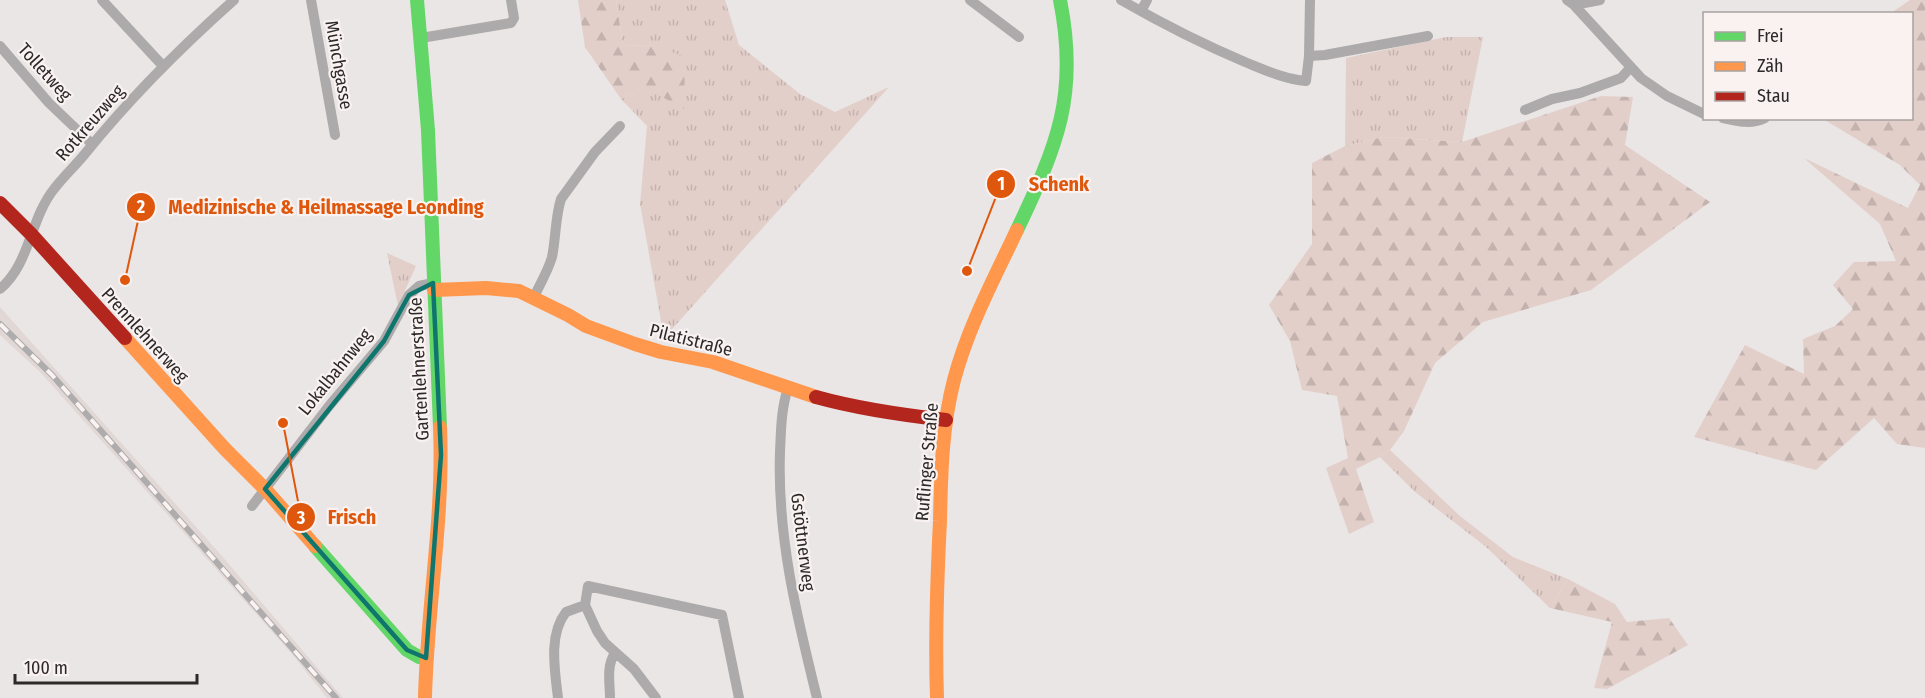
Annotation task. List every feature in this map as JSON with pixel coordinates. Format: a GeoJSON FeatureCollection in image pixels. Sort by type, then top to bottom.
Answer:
{"type":"FeatureCollection","features":[{"type":"Feature","properties":{"kind":"street"},"geometry":{"type":"LineString","coordinates":[[102,0],[163,66]]}},
{"type":"Feature","properties":{"kind":"street","name":"Rotkreuzweg"},"geometry":{"type":"LineString","coordinates":[[0,289],[14,276],[39,215],[53,190],[163,66],[234,0]]}},
{"type":"Feature","properties":{"kind":"street","name":"Münchgasse"},"geometry":{"type":"LineString","coordinates":[[311,0],[335,135]]}},
{"type":"Feature","properties":{"kind":"street","name":"Gartenlehnerstraße"},"geometry":{"type":"LineString","coordinates":[[417,0],[428,130],[441,455],[438,529],[426,658],[425,698]]}},
{"type":"Feature","properties":{"kind":"street"},"geometry":{"type":"LineString","coordinates":[[421,38],[511,23],[514,18],[511,0]]}},
{"type":"Feature","properties":{"kind":"street"},"geometry":{"type":"LineString","coordinates":[[970,0],[1019,37]]}},
{"type":"Feature","properties":{"kind":"street","name":"Ruflinger Straße"},"geometry":{"type":"LineString","coordinates":[[938,698],[936,639],[938,555],[946,420],[955,374],[970,332],[1048,165],[1061,123],[1068,62],[1067,38],[1060,0]]}},
{"type":"Feature","properties":{"kind":"street"},"geometry":{"type":"LineString","coordinates":[[1121,0],[1191,38],[1279,76],[1306,81],[1310,0]]}},
{"type":"Feature","properties":{"kind":"street"},"geometry":{"type":"LineString","coordinates":[[1141,11],[1148,0]]}},
{"type":"Feature","properties":{"kind":"street"},"geometry":{"type":"LineString","coordinates":[[1570,2],[1600,0]]}},
{"type":"Feature","properties":{"kind":"street"},"geometry":{"type":"LineString","coordinates":[[1570,2],[1653,87],[1703,114]]}},
{"type":"Feature","properties":{"kind":"street"},"geometry":{"type":"LineString","coordinates":[[1309,56],[1428,36]]}},
{"type":"Feature","properties":{"kind":"street","name":"Tolletweg"},"geometry":{"type":"LineString","coordinates":[[0,46],[49,103],[92,144]]}},
{"type":"Feature","properties":{"kind":"street"},"geometry":{"type":"LineString","coordinates":[[1525,110],[1552,99],[1580,93],[1621,78],[1631,67]]}},
{"type":"Feature","properties":{"kind":"street"},"geometry":{"type":"LineString","coordinates":[[1733,120],[1747,123],[1762,120]]}},
{"type":"Feature","properties":{"kind":"street"},"geometry":{"type":"LineString","coordinates":[[534,297],[549,266],[561,199],[595,152],[620,126]]}},
{"type":"Feature","properties":{"kind":"street","name":"Prennlehnerweg"},"geometry":{"type":"LineString","coordinates":[[0,203],[31,234],[225,449],[265,489]]}},
{"type":"Feature","properties":{"kind":"street","name":"Lokalbahnweg"},"geometry":{"type":"LineString","coordinates":[[252,506],[329,406],[384,341],[409,295],[419,286],[434,286]]}},
{"type":"Feature","properties":{"kind":"street","name":"Pilatistraße"},"geometry":{"type":"LineString","coordinates":[[434,286],[519,291],[586,326],[661,352],[713,362],[788,388],[873,411],[946,420]]}},
{"type":"Feature","properties":{"kind":"street","name":"Gstöttnerweg"},"geometry":{"type":"LineString","coordinates":[[788,388],[782,415],[779,469],[783,542],[800,630],[817,698]]}},
{"type":"Feature","properties":{"kind":"street"},"geometry":{"type":"LineString","coordinates":[[265,489],[407,650],[426,658]]}},
{"type":"Feature","properties":{"kind":"street"},"geometry":{"type":"LineString","coordinates":[[656,698],[634,669],[615,653],[597,631],[585,605],[588,586],[722,615],[739,698]]}},
{"type":"Feature","properties":{"kind":"street"},"geometry":{"type":"LineString","coordinates":[[558,698],[555,656],[557,627],[566,612],[585,605]]}},
{"type":"Feature","properties":{"kind":"street"},"geometry":{"type":"LineString","coordinates":[[610,698],[609,666],[610,659],[615,653]]}},
{"type":"Feature","properties":{"kind":"highlighted area"},"geometry":{"type":"Polygon","coordinates":[[[433,283],[441,455],[426,658],[407,650],[265,489],[384,341],[409,295],[433,283]]]}},
{"type":"Feature","properties":{"kind":"shaded area"},"geometry":{"type":"Polygon","coordinates":[[[0,307],[222,556],[343,698],[327,698],[292,654],[41,373],[0,335],[0,307]]]}},
{"type":"Feature","properties":{"kind":"green space"},"geometry":{"type":"Polygon","coordinates":[[[578,0],[616,0],[623,45],[656,46],[685,57],[684,109],[644,87],[621,99],[585,47],[578,0]]]}},
{"type":"Feature","properties":{"kind":"green space"},"geometry":{"type":"Polygon","coordinates":[[[616,0],[725,0],[739,45],[800,94],[835,112],[889,87],[664,338],[640,204],[647,126],[621,99],[644,87],[656,46],[623,45],[616,0]]]}},
{"type":"Feature","properties":{"kind":"green space"},"geometry":{"type":"Polygon","coordinates":[[[1910,0],[1925,0],[1925,448],[1897,444],[1874,418],[1816,470],[1694,437],[1745,345],[1804,374],[1803,339],[1835,326],[1853,309],[1833,285],[1854,262],[1896,261],[1880,224],[1804,158],[1908,208],[1920,185],[1900,165],[1825,120],[1913,120],[1913,12],[1892,12],[1910,0]]]}},
{"type":"Feature","properties":{"kind":"green space"},"geometry":{"type":"Polygon","coordinates":[[[1446,37],[1483,37],[1462,142],[1383,137],[1345,146],[1346,58],[1446,37]]]}},
{"type":"Feature","properties":{"kind":"green space"},"geometry":{"type":"Polygon","coordinates":[[[1601,96],[1633,97],[1625,145],[1710,202],[1591,290],[1483,322],[1435,363],[1404,431],[1390,450],[1356,469],[1374,522],[1349,534],[1326,468],[1348,458],[1337,396],[1302,390],[1290,341],[1269,305],[1312,244],[1312,163],[1345,146],[1383,137],[1462,142],[1601,96]]]}},
{"type":"Feature","properties":{"kind":"green space"},"geometry":{"type":"Polygon","coordinates":[[[387,253],[416,266],[398,306],[387,253]]]}},
{"type":"Feature","properties":{"kind":"green space"},"geometry":{"type":"Polygon","coordinates":[[[1390,450],[1460,516],[1513,557],[1568,579],[1550,608],[1485,546],[1415,492],[1380,457],[1390,450]]]}},
{"type":"Feature","properties":{"kind":"green space"},"geometry":{"type":"Polygon","coordinates":[[[1568,579],[1615,604],[1627,622],[1669,618],[1688,645],[1607,689],[1594,688],[1612,622],[1550,608],[1568,579]]]}},
{"type":"Feature","properties":{"kind":"railway"},"geometry":{"type":"LineString","coordinates":[[0,324],[52,375],[336,698]]}},
{"type":"Feature","properties":{"kind":"traffic: fast"},"geometry":{"type":"LineString","coordinates":[[417,0],[428,130],[440,427]]}},
{"type":"Feature","properties":{"kind":"traffic: fast"},"geometry":{"type":"LineString","coordinates":[[1017,230],[1043,172],[1061,119],[1067,64],[1060,0]]}},
{"type":"Feature","properties":{"kind":"traffic: fast"},"geometry":{"type":"LineString","coordinates":[[315,546],[407,650],[426,658]]}},
{"type":"Feature","properties":{"kind":"traffic: slow"},"geometry":{"type":"LineString","coordinates":[[937,698],[937,587],[942,467],[950,397],[967,341],[1017,230]]}},
{"type":"Feature","properties":{"kind":"traffic: slow"},"geometry":{"type":"LineString","coordinates":[[434,290],[486,288],[519,291],[586,326],[635,344],[661,352],[713,362],[816,397]]}},
{"type":"Feature","properties":{"kind":"traffic: slow"},"geometry":{"type":"LineString","coordinates":[[125,338],[315,546]]}},
{"type":"Feature","properties":{"kind":"traffic: slow"},"geometry":{"type":"LineString","coordinates":[[425,698],[440,495],[440,427]]}},
{"type":"Feature","properties":{"kind":"traffic: jam"},"geometry":{"type":"LineString","coordinates":[[0,203],[125,338]]}},
{"type":"Feature","properties":{"kind":"traffic: jam"},"geometry":{"type":"LineString","coordinates":[[816,397],[881,411],[946,420]]}},
{"type":"Feature","properties":{"kind":"place","name":"Schenk"},"geometry":{"type":"Point","coordinates":[967,271]}},
{"type":"Feature","properties":{"kind":"place","name":"Medizinische & Heilmassage Leonding"},"geometry":{"type":"Point","coordinates":[125,280]}},
{"type":"Feature","properties":{"kind":"place","name":"Frisch"},"geometry":{"type":"Point","coordinates":[283,423]}}]}
